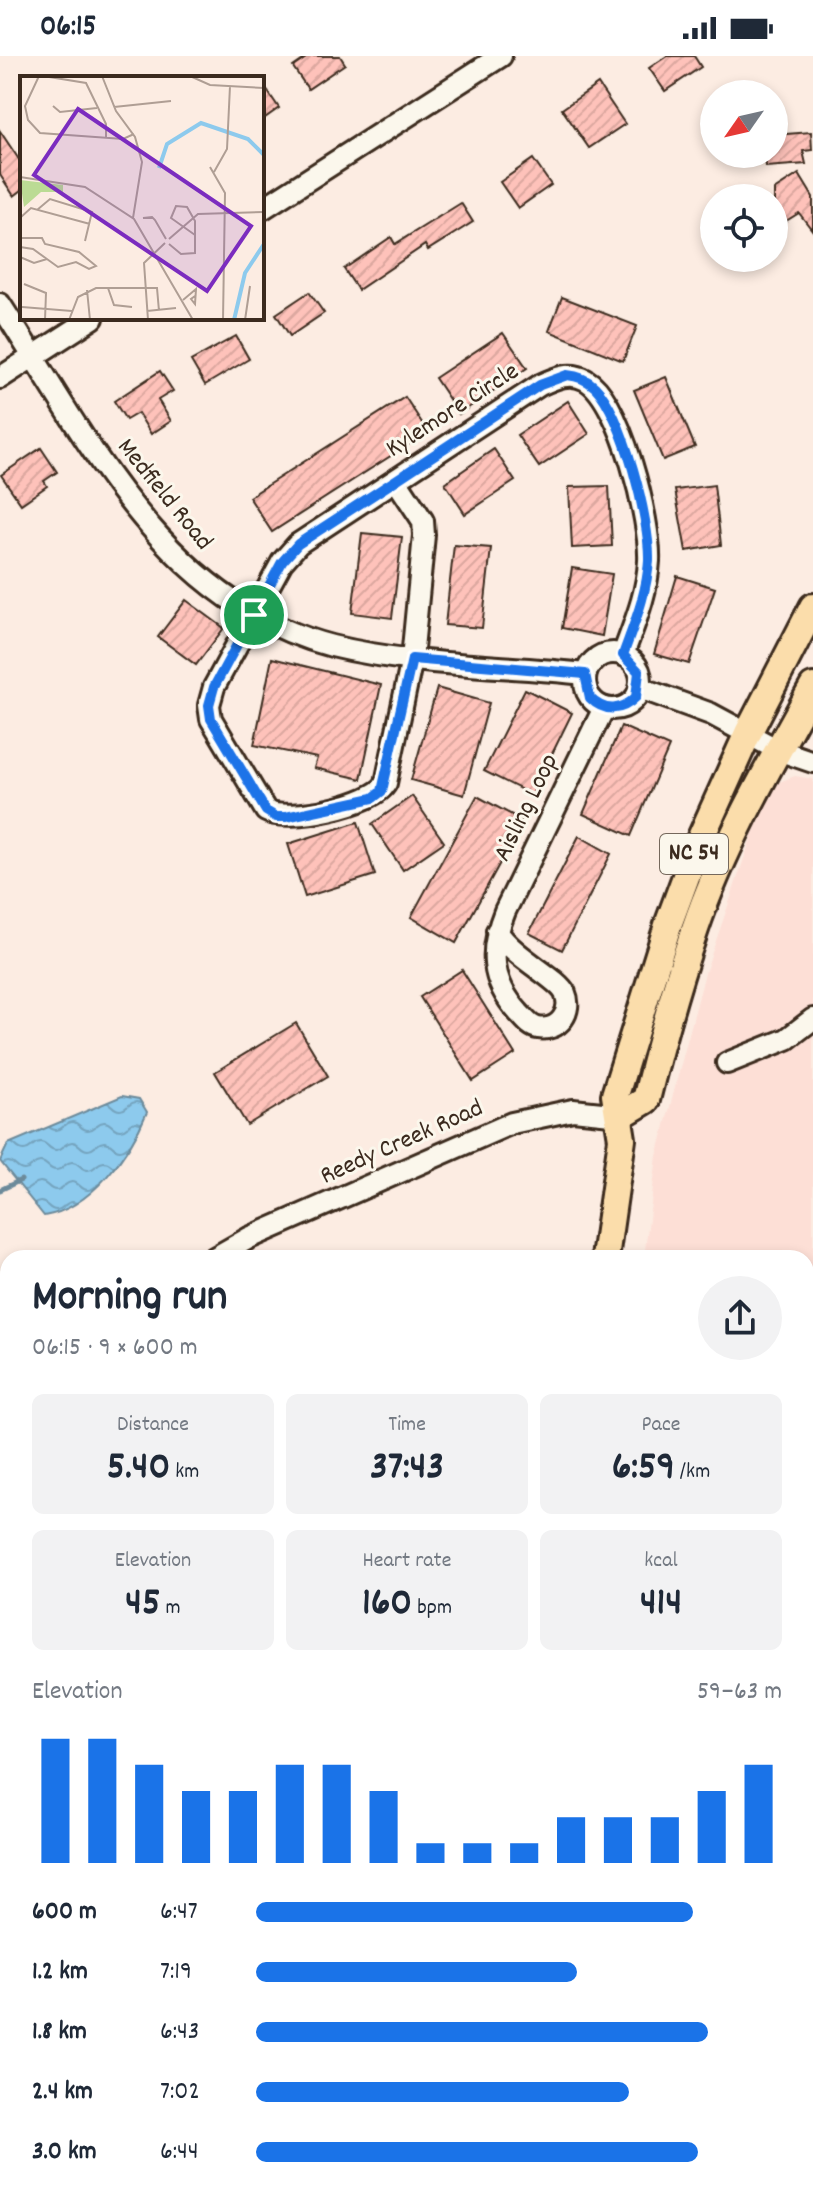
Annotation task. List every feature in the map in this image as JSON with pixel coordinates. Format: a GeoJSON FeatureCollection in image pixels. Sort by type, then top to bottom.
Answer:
{"type":"FeatureCollection","features":[{"type":"Feature","properties":{"kind":"main road","name":"NC 54"},"geometry":{"type":"LineString","coordinates":[[606,1250],[622,1139],[621,1115],[615,1095],[618,1080],[668,925],[698,844],[748,733],[813,607]]}},
{"type":"Feature","properties":{"kind":"main road","name":"NC 54"},"geometry":{"type":"LineString","coordinates":[[621,1115],[646,1100],[695,928],[744,815],[813,687]]}},
{"type":"Feature","properties":{"kind":"street"},"geometry":{"type":"LineString","coordinates":[[264,208],[501,56]]}},
{"type":"Feature","properties":{"kind":"street","name":"Medfield Road"},"geometry":{"type":"LineString","coordinates":[[0,304],[129,501],[163,544],[198,578],[254,615],[324,643],[412,659],[585,674]]}},
{"type":"Feature","properties":{"kind":"street"},"geometry":{"type":"LineString","coordinates":[[0,378],[90,320]]}},
{"type":"Feature","properties":{"kind":"street","name":"Kylemore Circle"},"geometry":{"type":"LineString","coordinates":[[412,659],[382,791],[373,798],[276,817],[266,811],[211,719],[211,695],[282,562],[298,544],[554,378],[576,376],[593,385],[603,396],[646,515],[646,586],[623,655]]}},
{"type":"Feature","properties":{"kind":"street"},"geometry":{"type":"LineString","coordinates":[[396,480],[423,521],[412,659]]}},
{"type":"Feature","properties":{"kind":"street"},"geometry":{"type":"LineString","coordinates":[[614,653],[623,655],[636,665],[640,688],[636,697],[622,708],[604,708],[590,698],[585,674],[596,658],[614,653]]}},
{"type":"Feature","properties":{"kind":"street"},"geometry":{"type":"LineString","coordinates":[[640,688],[711,714],[778,750],[813,762]]}},
{"type":"Feature","properties":{"kind":"street","name":"Aisling Loop"},"geometry":{"type":"LineString","coordinates":[[497,931],[516,955],[563,989],[569,1004],[564,1018],[554,1027],[539,1029],[531,1025],[516,1009],[494,974],[497,931],[604,708]]}},
{"type":"Feature","properties":{"kind":"street"},"geometry":{"type":"LineString","coordinates":[[727,1063],[787,1039],[813,1019]]}},
{"type":"Feature","properties":{"kind":"street","name":"Reedy Creek Road"},"geometry":{"type":"LineString","coordinates":[[228,1250],[512,1123],[573,1110],[621,1115]]}},
{"type":"Feature","properties":{"kind":"shaded area"},"geometry":{"type":"Polygon","coordinates":[[[795,776],[813,779],[813,1250],[645,1250],[657,1156],[705,973],[759,815],[779,782],[795,776]]]}},
{"type":"Feature","properties":{"kind":"water"},"geometry":{"type":"Polygon","coordinates":[[[122,1096],[139,1099],[147,1112],[119,1162],[77,1203],[44,1216],[0,1161],[8,1144],[122,1096]]]}},
{"type":"Feature","properties":{"kind":"building"},"geometry":{"type":"Polygon","coordinates":[[[309,56],[340,56],[345,64],[308,89],[293,67],[309,56]]]}},
{"type":"Feature","properties":{"kind":"building"},"geometry":{"type":"Polygon","coordinates":[[[667,56],[694,56],[701,67],[665,91],[649,68],[667,56]]]}},
{"type":"Feature","properties":{"kind":"building"},"geometry":{"type":"Polygon","coordinates":[[[598,84],[625,124],[589,148],[562,109],[598,84]]]}},
{"type":"Feature","properties":{"kind":"building"},"geometry":{"type":"Polygon","coordinates":[[[264,86],[279,108],[264,119],[264,86]]]}},
{"type":"Feature","properties":{"kind":"building"},"geometry":{"type":"Polygon","coordinates":[[[0,131],[20,161],[20,192],[14,196],[0,175],[0,131]]]}},
{"type":"Feature","properties":{"kind":"building"},"geometry":{"type":"Polygon","coordinates":[[[811,132],[812,150],[803,151],[806,164],[788,165],[788,134],[811,132]]]}},
{"type":"Feature","properties":{"kind":"building"},"geometry":{"type":"Polygon","coordinates":[[[533,159],[551,185],[518,208],[500,182],[533,159]]]}},
{"type":"Feature","properties":{"kind":"building"},"geometry":{"type":"Polygon","coordinates":[[[799,174],[813,197],[813,231],[799,213],[788,220],[788,184],[783,184],[799,174]]]}},
{"type":"Feature","properties":{"kind":"building"},"geometry":{"type":"Polygon","coordinates":[[[461,203],[473,222],[428,250],[425,245],[358,290],[344,269],[391,237],[395,244],[461,203]]]}},
{"type":"Feature","properties":{"kind":"building"},"geometry":{"type":"Polygon","coordinates":[[[309,292],[324,313],[290,336],[276,314],[309,292]]]}},
{"type":"Feature","properties":{"kind":"building"},"geometry":{"type":"Polygon","coordinates":[[[562,297],[637,326],[623,361],[549,331],[562,297]]]}},
{"type":"Feature","properties":{"kind":"building"},"geometry":{"type":"Polygon","coordinates":[[[503,333],[527,368],[459,414],[435,378],[503,333]]]}},
{"type":"Feature","properties":{"kind":"building"},"geometry":{"type":"Polygon","coordinates":[[[236,336],[249,359],[205,385],[191,361],[236,336]]]}},
{"type":"Feature","properties":{"kind":"building"},"geometry":{"type":"Polygon","coordinates":[[[160,371],[173,391],[158,400],[171,421],[151,434],[138,413],[126,420],[114,401],[160,371]]]}},
{"type":"Feature","properties":{"kind":"building"},"geometry":{"type":"Polygon","coordinates":[[[666,377],[695,447],[663,460],[634,390],[666,377]]]}},
{"type":"Feature","properties":{"kind":"building"},"geometry":{"type":"Polygon","coordinates":[[[405,397],[428,432],[272,532],[249,497],[405,397]]]}},
{"type":"Feature","properties":{"kind":"building"},"geometry":{"type":"Polygon","coordinates":[[[568,401],[589,434],[539,467],[517,435],[568,401]]]}},
{"type":"Feature","properties":{"kind":"building"},"geometry":{"type":"Polygon","coordinates":[[[41,448],[57,472],[44,481],[47,486],[21,504],[1,475],[41,448]]]}},
{"type":"Feature","properties":{"kind":"building"},"geometry":{"type":"Polygon","coordinates":[[[494,449],[515,481],[465,514],[445,483],[494,449]]]}},
{"type":"Feature","properties":{"kind":"building"},"geometry":{"type":"Polygon","coordinates":[[[714,485],[721,545],[686,551],[675,490],[714,485]]]}},
{"type":"Feature","properties":{"kind":"building"},"geometry":{"type":"Polygon","coordinates":[[[609,486],[612,546],[572,548],[569,487],[609,486]]]}},
{"type":"Feature","properties":{"kind":"building"},"geometry":{"type":"Polygon","coordinates":[[[362,533],[402,537],[392,618],[352,613],[362,533]]]}},
{"type":"Feature","properties":{"kind":"building"},"geometry":{"type":"Polygon","coordinates":[[[454,545],[491,548],[482,628],[445,625],[454,545]]]}},
{"type":"Feature","properties":{"kind":"building"},"geometry":{"type":"Polygon","coordinates":[[[572,568],[612,574],[602,636],[562,628],[572,568]]]}},
{"type":"Feature","properties":{"kind":"building"},"geometry":{"type":"Polygon","coordinates":[[[677,576],[715,588],[689,664],[654,654],[677,576]]]}},
{"type":"Feature","properties":{"kind":"building"},"geometry":{"type":"Polygon","coordinates":[[[186,600],[224,628],[196,665],[158,637],[186,600]]]}},
{"type":"Feature","properties":{"kind":"building"},"geometry":{"type":"Polygon","coordinates":[[[272,658],[381,685],[361,779],[314,768],[317,758],[254,745],[272,658]]]}},
{"type":"Feature","properties":{"kind":"building"},"geometry":{"type":"Polygon","coordinates":[[[437,688],[489,703],[464,795],[411,780],[437,688]]]}},
{"type":"Feature","properties":{"kind":"building"},"geometry":{"type":"Polygon","coordinates":[[[525,689],[572,713],[532,795],[484,771],[525,689]]]}},
{"type":"Feature","properties":{"kind":"building"},"geometry":{"type":"Polygon","coordinates":[[[621,726],[669,747],[631,836],[583,814],[621,726]]]}},
{"type":"Feature","properties":{"kind":"building"},"geometry":{"type":"Polygon","coordinates":[[[412,796],[444,842],[403,870],[372,824],[412,796]]]}},
{"type":"Feature","properties":{"kind":"building"},"geometry":{"type":"Polygon","coordinates":[[[477,796],[523,821],[456,943],[411,917],[477,796]]]}},
{"type":"Feature","properties":{"kind":"building"},"geometry":{"type":"Polygon","coordinates":[[[358,822],[375,875],[305,897],[288,844],[358,822]]]}},
{"type":"Feature","properties":{"kind":"building"},"geometry":{"type":"Polygon","coordinates":[[[579,836],[611,854],[562,950],[529,933],[579,836]]]}},
{"type":"Feature","properties":{"kind":"building"},"geometry":{"type":"Polygon","coordinates":[[[462,970],[515,1054],[473,1081],[420,997],[462,970]]]}},
{"type":"Feature","properties":{"kind":"building"},"geometry":{"type":"Polygon","coordinates":[[[296,1023],[328,1076],[247,1125],[215,1072],[296,1023]]]}},
{"type":"Feature","properties":{"kind":"waterway"},"geometry":{"type":"LineString","coordinates":[[0,1190],[21,1180]]}},
{"type":"Feature","properties":{"kind":"route"},"geometry":{"type":"LineString","coordinates":[[576,376],[585,379],[603,396],[632,467],[646,515],[649,560],[646,586],[623,655],[636,665],[641,680],[636,697],[630,703],[613,709],[596,704],[586,691],[585,674],[412,659],[382,791],[373,798],[276,817],[266,811],[211,719],[209,705],[214,687],[254,615],[282,562],[298,544],[540,385],[554,378],[576,376]]}}]}
